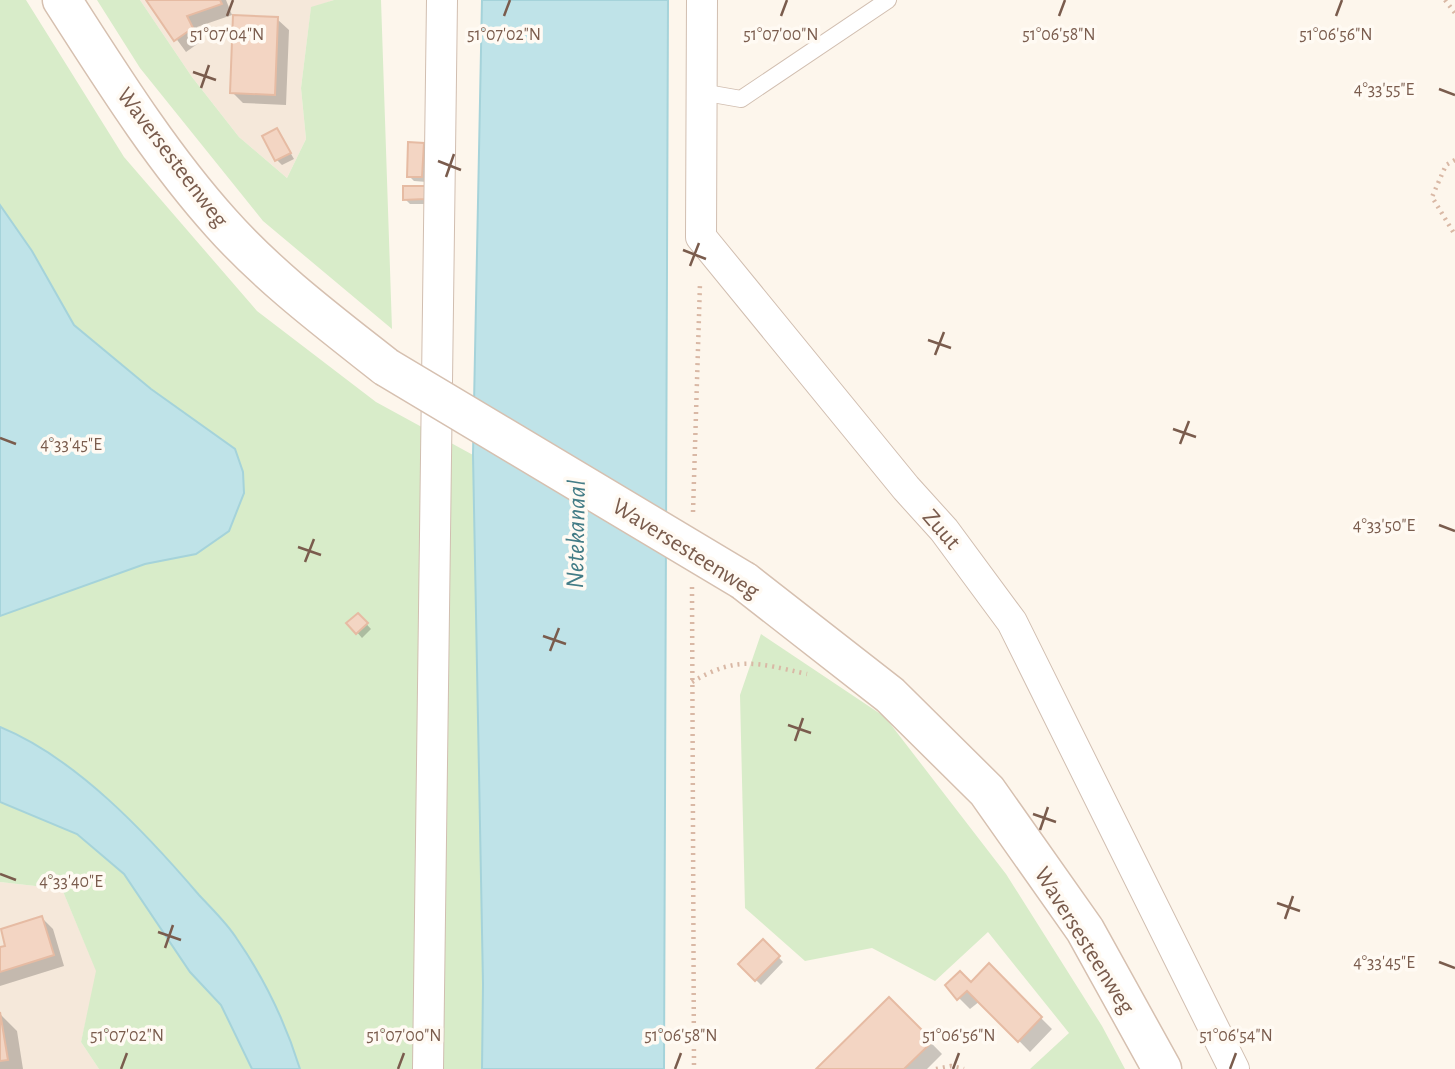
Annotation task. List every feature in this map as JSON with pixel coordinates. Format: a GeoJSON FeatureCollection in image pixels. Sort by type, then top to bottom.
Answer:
{"type":"FeatureCollection","features":[{"type":"Feature","properties":{"kind":"main road","name":"Waversesteenweg"},"geometry":{"type":"LineString","coordinates":[[62,0],[175,167],[222,224],[289,289],[386,367],[744,581],[890,695],[987,791],[1085,930],[1162,1069]]}},
{"type":"Feature","properties":{"kind":"street"},"geometry":{"type":"LineString","coordinates":[[428,1069],[442,0]]}},
{"type":"Feature","properties":{"kind":"street"},"geometry":{"type":"LineString","coordinates":[[701,237],[702,0]]}},
{"type":"Feature","properties":{"kind":"street","name":"Zuut"},"geometry":{"type":"LineString","coordinates":[[701,237],[906,488],[944,530],[1012,622],[1234,1069]]}},
{"type":"Feature","properties":{"kind":"lane"},"geometry":{"type":"LineString","coordinates":[[701,92],[741,99],[888,0]]}},
{"type":"Feature","properties":{"kind":"path"},"geometry":{"type":"LineString","coordinates":[[1445,0],[1455,13]]}},
{"type":"Feature","properties":{"kind":"path"},"geometry":{"type":"LineString","coordinates":[[1455,160],[1446,165],[1432,197],[1455,235]]}},
{"type":"Feature","properties":{"kind":"path"},"geometry":{"type":"LineString","coordinates":[[693,520],[701,237]]}},
{"type":"Feature","properties":{"kind":"path"},"geometry":{"type":"LineString","coordinates":[[692,574],[694,1069]]}},
{"type":"Feature","properties":{"kind":"path"},"geometry":{"type":"LineString","coordinates":[[691,682],[717,668],[752,662],[812,675]]}},
{"type":"Feature","properties":{"kind":"path"},"geometry":{"type":"LineString","coordinates":[[936,1069],[951,1066],[964,1069]]}},
{"type":"Feature","properties":{"kind":"shaded area"},"geometry":{"type":"Polygon","coordinates":[[[140,0],[334,0],[311,8],[301,88],[306,139],[287,178],[239,137],[192,77],[140,0]]]}},
{"type":"Feature","properties":{"kind":"shaded area"},"geometry":{"type":"Polygon","coordinates":[[[0,882],[62,889],[97,972],[81,1042],[99,1069],[0,1069],[0,882]]]}},
{"type":"Feature","properties":{"kind":"green space"},"geometry":{"type":"Polygon","coordinates":[[[0,0],[26,0],[124,157],[257,311],[376,402],[473,455],[483,984],[482,1069],[300,1069],[265,985],[224,922],[108,799],[56,758],[0,727],[0,616],[145,564],[196,554],[151,389],[74,325],[32,251],[0,205],[0,0]]]}},
{"type":"Feature","properties":{"kind":"green space"},"geometry":{"type":"Polygon","coordinates":[[[97,0],[140,0],[192,77],[239,137],[287,178],[306,139],[301,88],[311,7],[334,0],[381,0],[392,329],[263,221],[140,68],[97,0]]]}},
{"type":"Feature","properties":{"kind":"green space"},"geometry":{"type":"Polygon","coordinates":[[[761,634],[885,717],[1006,874],[1102,1026],[1125,1069],[1030,1069],[1069,1033],[988,932],[935,981],[872,948],[805,961],[745,908],[740,695],[761,634]]]}},
{"type":"Feature","properties":{"kind":"green space"},"geometry":{"type":"Polygon","coordinates":[[[0,802],[77,834],[124,874],[190,972],[221,1005],[252,1069],[99,1069],[81,1042],[96,971],[62,889],[0,882],[0,802]]]}},
{"type":"Feature","properties":{"kind":"water","name":"Netekanaal"},"geometry":{"type":"Polygon","coordinates":[[[482,0],[668,0],[664,1069],[482,1069],[483,984],[473,455],[482,0]]]}},
{"type":"Feature","properties":{"kind":"water"},"geometry":{"type":"Polygon","coordinates":[[[0,205],[32,251],[74,325],[151,389],[235,449],[243,472],[244,493],[229,531],[196,554],[145,564],[0,616],[0,205]]]}},
{"type":"Feature","properties":{"kind":"water"},"geometry":{"type":"Polygon","coordinates":[[[0,727],[56,758],[108,799],[224,922],[265,985],[300,1069],[252,1069],[221,1005],[190,972],[124,874],[77,834],[0,802],[0,727]]]}},
{"type":"Feature","properties":{"kind":"building"},"geometry":{"type":"Polygon","coordinates":[[[146,0],[220,0],[222,4],[187,16],[193,28],[174,41],[146,0]]]}},
{"type":"Feature","properties":{"kind":"building"},"geometry":{"type":"Polygon","coordinates":[[[233,15],[278,17],[275,95],[230,93],[233,15]]]}},
{"type":"Feature","properties":{"kind":"building"},"geometry":{"type":"Polygon","coordinates":[[[277,128],[291,153],[275,161],[262,136],[277,128]]]}},
{"type":"Feature","properties":{"kind":"building"},"geometry":{"type":"Polygon","coordinates":[[[408,142],[424,143],[422,177],[407,177],[408,142]]]}},
{"type":"Feature","properties":{"kind":"building"},"geometry":{"type":"Polygon","coordinates":[[[403,186],[425,186],[425,199],[403,200],[403,186]]]}},
{"type":"Feature","properties":{"kind":"building"},"geometry":{"type":"Polygon","coordinates":[[[358,613],[368,623],[356,634],[346,623],[358,613]]]}},
{"type":"Feature","properties":{"kind":"building"},"geometry":{"type":"Polygon","coordinates":[[[42,916],[54,955],[0,972],[0,947],[5,946],[1,929],[42,916]]]}},
{"type":"Feature","properties":{"kind":"building"},"geometry":{"type":"Polygon","coordinates":[[[763,939],[780,956],[755,981],[738,964],[763,939]]]}},
{"type":"Feature","properties":{"kind":"building"},"geometry":{"type":"Polygon","coordinates":[[[989,963],[1042,1017],[1018,1042],[967,991],[957,1000],[945,985],[960,971],[971,982],[989,963]]]}},
{"type":"Feature","properties":{"kind":"building"},"geometry":{"type":"Polygon","coordinates":[[[889,997],[933,1041],[904,1069],[816,1069],[889,997]]]}},
{"type":"Feature","properties":{"kind":"building"},"geometry":{"type":"Polygon","coordinates":[[[0,1012],[8,1060],[0,1061],[0,1012]]]}}]}
